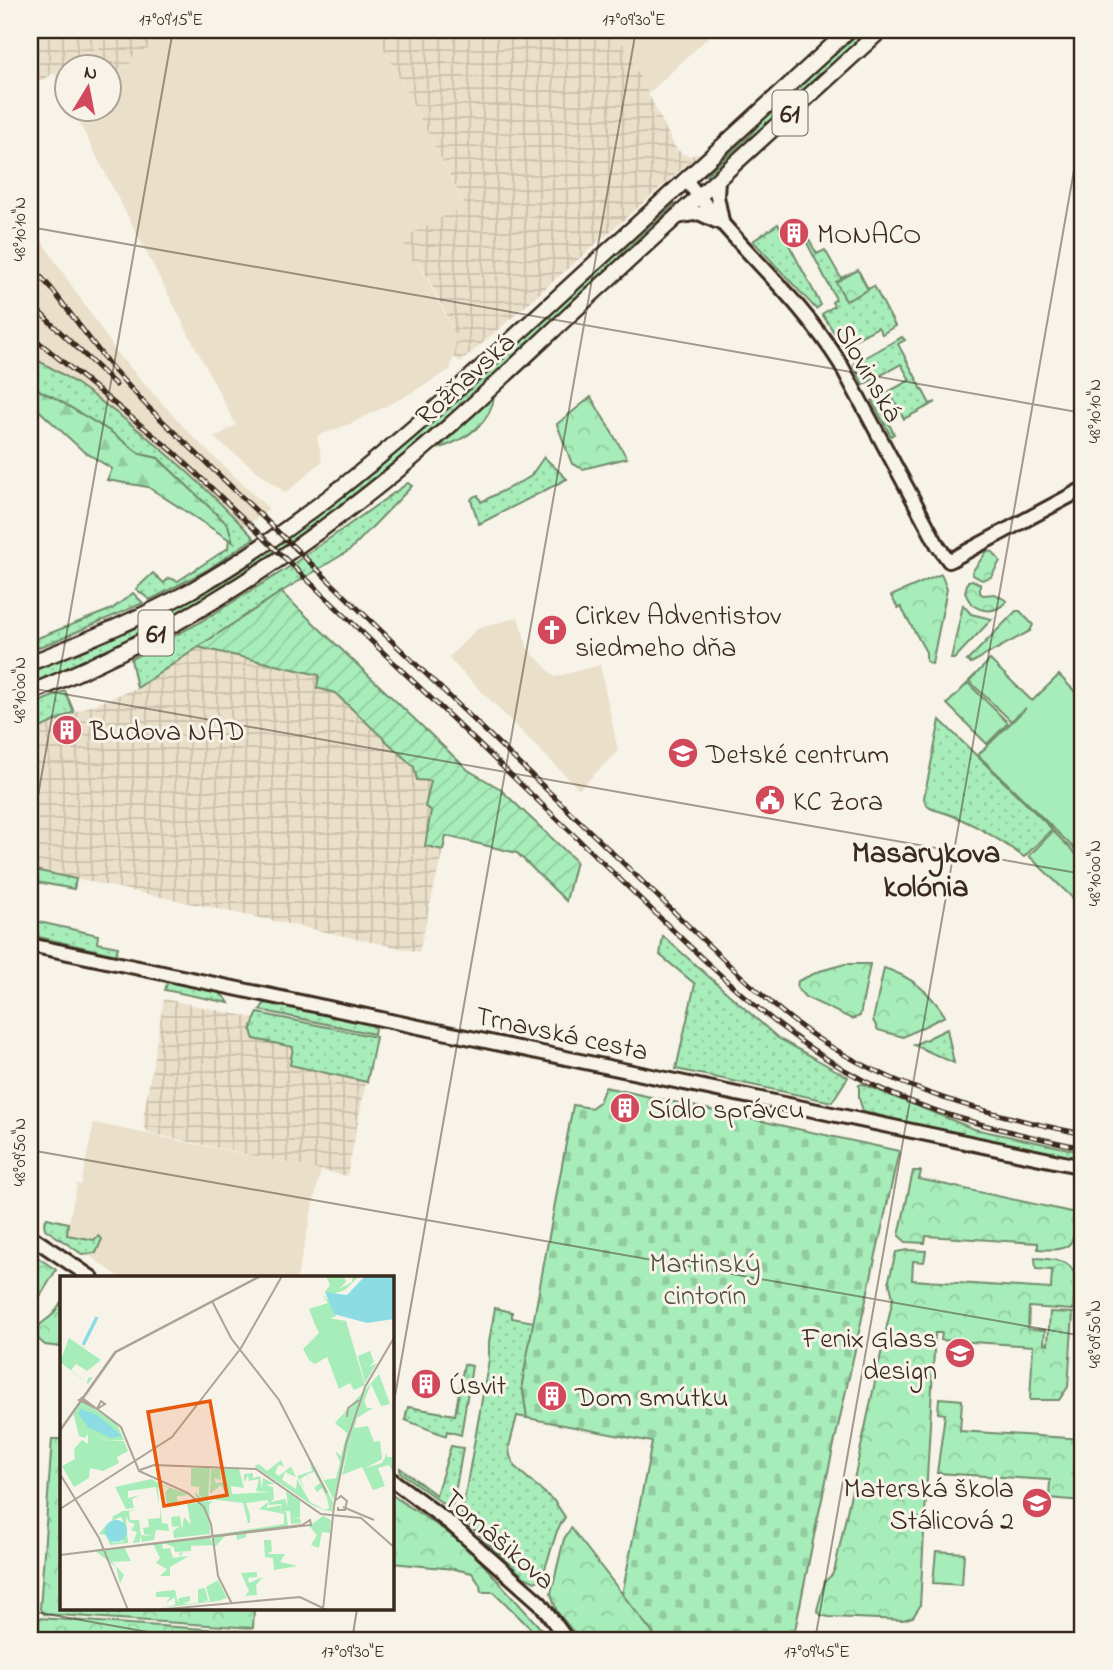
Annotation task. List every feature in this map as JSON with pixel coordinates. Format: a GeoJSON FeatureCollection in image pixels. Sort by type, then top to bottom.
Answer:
{"type":"FeatureCollection","features":[{"type":"Feature","properties":{"kind":"main road","name":"Rožňavská"},"geometry":{"type":"LineString","coordinates":[[30,663],[109,631],[188,592],[336,492],[399,441],[849,30]]}},
{"type":"Feature","properties":{"kind":"main road","name":"Rožňavská"},"geometry":{"type":"LineString","coordinates":[[30,693],[98,664],[220,597],[277,561],[345,512],[502,378],[881,30]]}},
{"type":"Feature","properties":{"kind":"main road","name":"Slovinská"},"geometry":{"type":"LineString","coordinates":[[686,180],[822,334],[938,546],[949,561],[1083,489]]}},
{"type":"Feature","properties":{"kind":"main road"},"geometry":{"type":"LineString","coordinates":[[718,180],[717,196],[723,225]]}},
{"type":"Feature","properties":{"kind":"main road","name":"Slovinská"},"geometry":{"type":"LineString","coordinates":[[677,217],[699,213],[723,225]]}},
{"type":"Feature","properties":{"kind":"main road","name":"Trnavská cesta"},"geometry":{"type":"LineString","coordinates":[[30,945],[1083,1167]]}},
{"type":"Feature","properties":{"kind":"main road"},"geometry":{"type":"LineString","coordinates":[[30,1236],[89,1276]]}},
{"type":"Feature","properties":{"kind":"main road","name":"Tomášikova"},"geometry":{"type":"LineString","coordinates":[[394,1481],[451,1524],[540,1603],[567,1640]]}},
{"type":"Feature","properties":{"kind":"shaded area"},"geometry":{"type":"Polygon","coordinates":[[[30,30],[184,30],[131,58],[132,62],[122,68],[122,52],[99,52],[97,47],[89,52],[52,52],[52,75],[30,88],[30,30]]]}},
{"type":"Feature","properties":{"kind":"shaded area"},"geometry":{"type":"Polygon","coordinates":[[[184,30],[374,30],[465,206],[402,239],[415,265],[419,263],[456,336],[450,370],[350,424],[317,436],[322,461],[286,493],[214,438],[236,425],[79,122],[122,122],[122,68],[132,62],[131,58],[184,30]]]}},
{"type":"Feature","properties":{"kind":"shaded area"},"geometry":{"type":"Polygon","coordinates":[[[374,30],[616,30],[675,147],[682,154],[690,156],[700,153],[461,362],[454,357],[456,336],[442,306],[420,263],[415,265],[402,239],[465,205],[374,30]]]}},
{"type":"Feature","properties":{"kind":"shaded area"},"geometry":{"type":"Polygon","coordinates":[[[616,30],[716,30],[648,94],[616,30]]]}},
{"type":"Feature","properties":{"kind":"shaded area"},"geometry":{"type":"Polygon","coordinates":[[[97,46],[99,52],[87,52],[97,46]]]}},
{"type":"Feature","properties":{"kind":"shaded area"},"geometry":{"type":"Polygon","coordinates":[[[30,229],[41,240],[119,356],[193,437],[269,509],[245,527],[177,461],[91,394],[30,357],[30,229]]]}},
{"type":"Feature","properties":{"kind":"shaded area"},"geometry":{"type":"Polygon","coordinates":[[[518,617],[528,649],[555,677],[600,665],[618,751],[579,789],[448,658],[477,629],[518,617]]]}},
{"type":"Feature","properties":{"kind":"shaded area"},"geometry":{"type":"Polygon","coordinates":[[[198,647],[319,675],[318,688],[335,693],[431,780],[425,807],[431,809],[425,846],[443,850],[419,952],[30,869],[30,733],[74,712],[137,688],[198,647]]]}},
{"type":"Feature","properties":{"kind":"shaded area"},"geometry":{"type":"Polygon","coordinates":[[[164,999],[374,1043],[347,1176],[149,1133],[144,1127],[144,1113],[164,999]]]}},
{"type":"Feature","properties":{"kind":"shaded area"},"geometry":{"type":"Polygon","coordinates":[[[94,1123],[321,1170],[297,1276],[192,1276],[166,1273],[163,1276],[118,1276],[66,1235],[77,1184],[81,1185],[94,1123]]]}},
{"type":"Feature","properties":{"kind":"green space"},"geometry":{"type":"Polygon","coordinates":[[[857,30],[872,30],[709,180],[706,175],[749,136],[779,101],[857,30]]]}},
{"type":"Feature","properties":{"kind":"green space"},"geometry":{"type":"Polygon","coordinates":[[[671,200],[675,204],[626,250],[594,285],[444,423],[387,472],[322,522],[255,568],[171,620],[30,689],[30,669],[256,555],[671,200]]]}},
{"type":"Feature","properties":{"kind":"green space"},"geometry":{"type":"Polygon","coordinates":[[[778,224],[821,305],[816,309],[753,241],[778,224]]]}},
{"type":"Feature","properties":{"kind":"green space"},"geometry":{"type":"Polygon","coordinates":[[[809,240],[817,254],[825,250],[841,278],[858,270],[868,289],[874,286],[895,326],[882,334],[878,327],[843,346],[822,314],[834,306],[832,302],[836,299],[806,241],[809,240]]]}},
{"type":"Feature","properties":{"kind":"green space"},"geometry":{"type":"Polygon","coordinates":[[[858,270],[868,290],[846,301],[836,282],[858,270]]]}},
{"type":"Feature","properties":{"kind":"green space"},"geometry":{"type":"Polygon","coordinates":[[[902,337],[905,340],[898,344],[930,404],[936,402],[904,419],[894,400],[880,406],[894,434],[891,436],[872,401],[910,380],[901,364],[863,385],[854,366],[902,337]]]}},
{"type":"Feature","properties":{"kind":"green space"},"geometry":{"type":"Polygon","coordinates":[[[30,357],[82,388],[150,439],[254,538],[207,570],[150,600],[136,589],[153,573],[164,583],[169,578],[178,581],[228,548],[229,538],[232,541],[228,525],[158,458],[140,454],[111,432],[30,386],[30,357]]]}},
{"type":"Feature","properties":{"kind":"green space"},"geometry":{"type":"Polygon","coordinates":[[[30,386],[111,432],[140,454],[158,458],[228,525],[233,542],[148,487],[107,480],[112,469],[82,450],[33,405],[30,406],[30,386]]]}},
{"type":"Feature","properties":{"kind":"green space"},"geometry":{"type":"Polygon","coordinates":[[[494,397],[481,424],[465,437],[437,449],[494,397]]]}},
{"type":"Feature","properties":{"kind":"green space"},"geometry":{"type":"Polygon","coordinates":[[[591,397],[627,458],[583,469],[572,464],[557,424],[591,397]]]}},
{"type":"Feature","properties":{"kind":"green space"},"geometry":{"type":"Polygon","coordinates":[[[544,457],[567,479],[479,524],[471,500],[473,497],[478,495],[481,502],[530,477],[544,457]]]}},
{"type":"Feature","properties":{"kind":"green space"},"geometry":{"type":"Polygon","coordinates":[[[408,483],[412,486],[350,550],[281,592],[137,688],[131,659],[197,624],[286,569],[408,483]]]}},
{"type":"Feature","properties":{"kind":"green space"},"geometry":{"type":"Polygon","coordinates":[[[987,551],[993,552],[1000,561],[991,577],[982,580],[972,572],[987,551]]]}},
{"type":"Feature","properties":{"kind":"green space"},"geometry":{"type":"Polygon","coordinates":[[[941,574],[947,589],[932,664],[926,661],[926,652],[901,607],[898,608],[891,596],[941,574]]]}},
{"type":"Feature","properties":{"kind":"green space"},"geometry":{"type":"Polygon","coordinates":[[[968,581],[980,584],[980,593],[983,595],[995,594],[1007,601],[996,609],[978,608],[965,592],[968,581]]]}},
{"type":"Feature","properties":{"kind":"green space"},"geometry":{"type":"Polygon","coordinates":[[[281,592],[468,770],[499,788],[576,861],[566,901],[517,853],[446,836],[443,850],[425,846],[431,810],[425,807],[431,781],[417,780],[414,767],[335,693],[317,688],[319,675],[198,647],[281,592]]]}},
{"type":"Feature","properties":{"kind":"green space"},"geometry":{"type":"Polygon","coordinates":[[[133,593],[143,603],[30,650],[30,641],[112,609],[133,593]]]}},
{"type":"Feature","properties":{"kind":"green space"},"geometry":{"type":"Polygon","coordinates":[[[963,605],[971,614],[992,619],[951,659],[963,605]]]}},
{"type":"Feature","properties":{"kind":"green space"},"geometry":{"type":"Polygon","coordinates":[[[1016,611],[1020,611],[1033,625],[1030,631],[971,663],[967,661],[1016,611]]]}},
{"type":"Feature","properties":{"kind":"green space"},"geometry":{"type":"Polygon","coordinates":[[[990,660],[1032,701],[1059,675],[1083,700],[1083,857],[978,755],[1026,708],[1011,721],[969,681],[990,660]]]}},
{"type":"Feature","properties":{"kind":"green space"},"geometry":{"type":"Polygon","coordinates":[[[968,683],[1008,723],[987,744],[947,704],[968,683]]]}},
{"type":"Feature","properties":{"kind":"green space"},"geometry":{"type":"Polygon","coordinates":[[[65,691],[74,712],[30,733],[30,706],[65,691]]]}},
{"type":"Feature","properties":{"kind":"green space"},"geometry":{"type":"Polygon","coordinates":[[[940,720],[1052,829],[1024,857],[983,831],[926,804],[924,798],[940,720]]]}},
{"type":"Feature","properties":{"kind":"green space"},"geometry":{"type":"Polygon","coordinates":[[[1053,831],[1083,861],[1083,898],[1078,903],[1029,856],[1053,831]]]}},
{"type":"Feature","properties":{"kind":"green space"},"geometry":{"type":"Polygon","coordinates":[[[30,869],[76,879],[74,889],[36,882],[30,920],[30,869]]]}},
{"type":"Feature","properties":{"kind":"green space"},"geometry":{"type":"Polygon","coordinates":[[[30,920],[98,935],[97,943],[118,947],[116,955],[30,935],[30,920]]]}},
{"type":"Feature","properties":{"kind":"green space"},"geometry":{"type":"Polygon","coordinates":[[[663,936],[778,1038],[848,1077],[832,1102],[676,1069],[695,984],[660,955],[663,936]]]}},
{"type":"Feature","properties":{"kind":"green space"},"geometry":{"type":"Polygon","coordinates":[[[845,964],[870,964],[860,1016],[852,1019],[805,997],[797,988],[798,981],[845,964]]]}},
{"type":"Feature","properties":{"kind":"green space"},"geometry":{"type":"Polygon","coordinates":[[[884,968],[919,986],[945,1016],[903,1037],[878,1030],[873,1020],[884,968]]]}},
{"type":"Feature","properties":{"kind":"green space"},"geometry":{"type":"Polygon","coordinates":[[[168,980],[210,988],[229,1003],[165,990],[168,980]]]}},
{"type":"Feature","properties":{"kind":"green space"},"geometry":{"type":"Polygon","coordinates":[[[272,1002],[367,1023],[375,1028],[374,1034],[260,1010],[264,1004],[272,1002]]]}},
{"type":"Feature","properties":{"kind":"green space"},"geometry":{"type":"Polygon","coordinates":[[[258,1013],[376,1037],[367,1082],[290,1065],[293,1047],[254,1039],[252,1029],[258,1013]]]}},
{"type":"Feature","properties":{"kind":"green space"},"geometry":{"type":"Polygon","coordinates":[[[947,1029],[954,1063],[914,1045],[947,1029]]]}},
{"type":"Feature","properties":{"kind":"green space"},"geometry":{"type":"Polygon","coordinates":[[[859,1085],[974,1129],[1083,1152],[1083,1160],[927,1128],[863,1111],[859,1098],[859,1085]]]}},
{"type":"Feature","properties":{"kind":"green space","name":"Martinský cintorín"},"geometry":{"type":"Polygon","coordinates":[[[605,1087],[899,1151],[793,1640],[658,1640],[622,1595],[652,1442],[527,1418],[522,1384],[573,1105],[591,1108],[599,1102],[605,1087]]]}},
{"type":"Feature","properties":{"kind":"green space"},"geometry":{"type":"Polygon","coordinates":[[[913,1171],[921,1171],[919,1179],[1076,1213],[1073,1239],[1065,1247],[1049,1250],[1038,1249],[1038,1243],[926,1236],[925,1243],[906,1242],[899,1236],[913,1171]]]}},
{"type":"Feature","properties":{"kind":"green space"},"geometry":{"type":"Polygon","coordinates":[[[47,1218],[68,1223],[67,1235],[94,1240],[98,1236],[102,1239],[96,1253],[82,1254],[45,1229],[47,1218]]]}},
{"type":"Feature","properties":{"kind":"green space"},"geometry":{"type":"Polygon","coordinates":[[[926,1251],[924,1262],[913,1261],[912,1280],[1051,1289],[1052,1270],[1036,1269],[1035,1258],[1061,1261],[1068,1265],[1072,1269],[1075,1285],[1073,1310],[1029,1307],[1028,1329],[1045,1330],[1044,1343],[1048,1344],[1050,1312],[1073,1313],[1068,1387],[1059,1400],[1030,1400],[1033,1346],[941,1340],[942,1333],[935,1333],[920,1606],[913,1617],[903,1620],[829,1617],[821,1615],[817,1610],[825,1581],[835,1568],[893,1298],[889,1280],[896,1252],[926,1251]]]}},
{"type":"Feature","properties":{"kind":"green space"},"geometry":{"type":"Polygon","coordinates":[[[30,1252],[56,1270],[30,1313],[30,1252]]]}},
{"type":"Feature","properties":{"kind":"green space"},"geometry":{"type":"Polygon","coordinates":[[[60,1303],[60,1347],[45,1345],[38,1339],[38,1328],[60,1303]]]}},
{"type":"Feature","properties":{"kind":"green space"},"geometry":{"type":"Polygon","coordinates":[[[495,1308],[512,1312],[512,1318],[534,1322],[522,1384],[527,1418],[517,1416],[509,1447],[510,1456],[516,1468],[555,1502],[565,1517],[557,1531],[542,1578],[535,1582],[524,1577],[461,1518],[489,1360],[495,1308]]]}},
{"type":"Feature","properties":{"kind":"green space"},"geometry":{"type":"Polygon","coordinates":[[[464,1364],[472,1366],[461,1435],[447,1431],[446,1436],[405,1420],[408,1407],[455,1415],[464,1364]]]}},
{"type":"Feature","properties":{"kind":"green space"},"geometry":{"type":"Polygon","coordinates":[[[939,1398],[962,1400],[960,1431],[1083,1439],[1083,1501],[1049,1498],[1050,1480],[937,1473],[945,1414],[938,1413],[939,1398]]]}},
{"type":"Feature","properties":{"kind":"green space"},"geometry":{"type":"Polygon","coordinates":[[[52,1439],[60,1439],[60,1610],[254,1610],[253,1628],[44,1614],[40,1609],[52,1439]]]}},
{"type":"Feature","properties":{"kind":"green space"},"geometry":{"type":"Polygon","coordinates":[[[451,1446],[463,1448],[453,1504],[449,1508],[400,1472],[400,1468],[436,1495],[451,1446]]]}},
{"type":"Feature","properties":{"kind":"green space"},"geometry":{"type":"Polygon","coordinates":[[[394,1496],[465,1544],[551,1640],[539,1640],[494,1592],[481,1592],[472,1573],[394,1563],[394,1496]]]}},
{"type":"Feature","properties":{"kind":"green space"},"geometry":{"type":"Polygon","coordinates":[[[571,1528],[658,1640],[580,1640],[557,1612],[551,1593],[564,1539],[571,1528]]]}},
{"type":"Feature","properties":{"kind":"green space"},"geometry":{"type":"Polygon","coordinates":[[[936,1551],[964,1553],[962,1585],[933,1583],[936,1551]]]}},
{"type":"Feature","properties":{"kind":"green space"},"geometry":{"type":"Polygon","coordinates":[[[39,1618],[250,1632],[250,1640],[38,1640],[39,1618]]]}},
{"type":"Feature","properties":{"kind":"railway"},"geometry":{"type":"LineString","coordinates":[[30,265],[51,288],[111,367],[147,406],[724,960],[779,1009],[814,1036],[845,1055],[910,1086],[978,1109],[1083,1134]]}},
{"type":"Feature","properties":{"kind":"railway"},"geometry":{"type":"LineString","coordinates":[[30,303],[116,385]]}},
{"type":"Feature","properties":{"kind":"railway"},"geometry":{"type":"LineString","coordinates":[[30,335],[175,453],[700,956],[778,1024],[842,1068],[917,1104],[972,1122],[1083,1148]]}},
{"type":"Feature","properties":{"kind":"place","name":"MONACO"},"geometry":{"type":"Point","coordinates":[794,233]}},
{"type":"Feature","properties":{"kind":"place","name":"Cirkev Adventistov siedmeho dňa"},"geometry":{"type":"Point","coordinates":[552,630]}},
{"type":"Feature","properties":{"kind":"place","name":"Budova NAD"},"geometry":{"type":"Point","coordinates":[67,730]}},
{"type":"Feature","properties":{"kind":"place","name":"Detské centrum"},"geometry":{"type":"Point","coordinates":[683,753]}},
{"type":"Feature","properties":{"kind":"place","name":"KC Zora"},"geometry":{"type":"Point","coordinates":[770,800]}},
{"type":"Feature","properties":{"kind":"place","name":"Sídlo správcu"},"geometry":{"type":"Point","coordinates":[625,1108]}},
{"type":"Feature","properties":{"kind":"place","name":"Fenix Glass design"},"geometry":{"type":"Point","coordinates":[960,1353]}},
{"type":"Feature","properties":{"kind":"place","name":"Úsvit"},"geometry":{"type":"Point","coordinates":[426,1384]}},
{"type":"Feature","properties":{"kind":"place","name":"Dom smútku"},"geometry":{"type":"Point","coordinates":[552,1396]}},
{"type":"Feature","properties":{"kind":"place","name":"Materská škola Stálicová 2"},"geometry":{"type":"Point","coordinates":[1037,1503]}},
{"type":"Feature","properties":{"kind":"district","name":"Masarykova kolónia"},"geometry":{"type":"Point","coordinates":[926,869]}}]}
